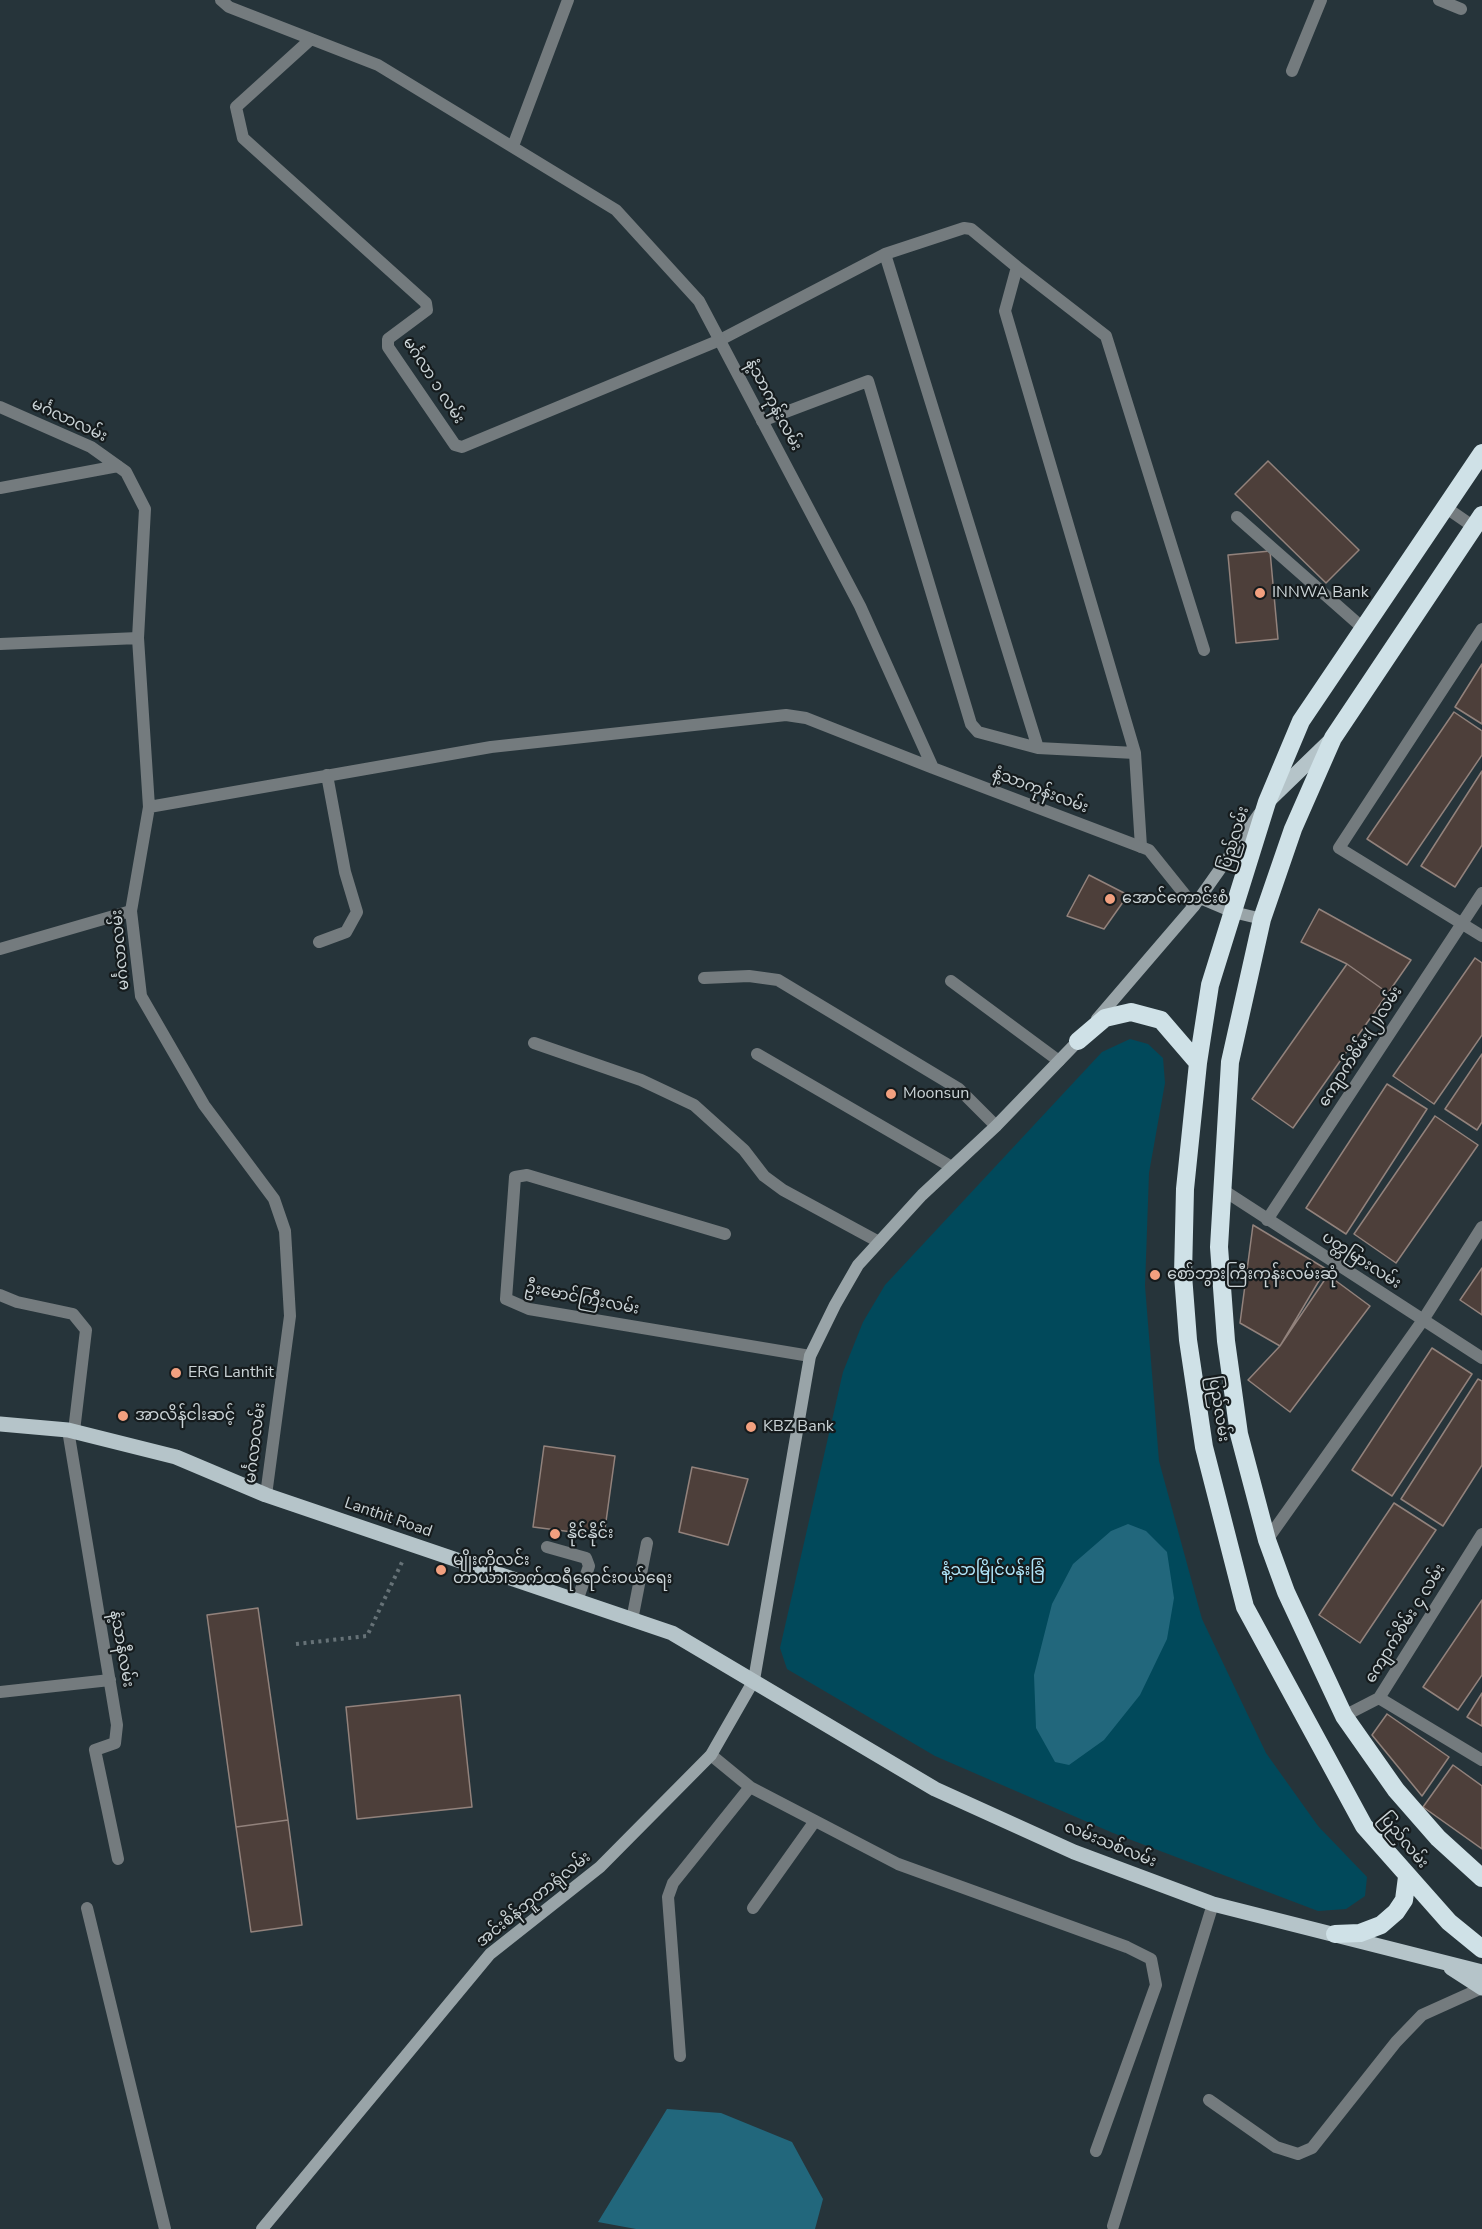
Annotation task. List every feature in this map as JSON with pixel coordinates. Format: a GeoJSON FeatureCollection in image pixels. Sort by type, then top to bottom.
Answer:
{"type":"FeatureCollection","features":[{"type":"Feature","properties":{"kind":"highway","name":"ပြည်လမ်း"},"geometry":{"type":"LineString","coordinates":[[1482,453],[1301,721],[1267,802],[1210,985],[1198,1063],[1185,1189],[1183,1275],[1188,1340],[1204,1447],[1245,1607],[1364,1826],[1449,1922],[1482,1949]]}},
{"type":"Feature","properties":{"kind":"highway","name":"ပြည်လမ်း"},"geometry":{"type":"LineString","coordinates":[[1479,525],[1333,738],[1293,829],[1262,919],[1230,1062],[1219,1247],[1226,1341],[1239,1434],[1267,1540],[1286,1592],[1344,1716],[1403,1798],[1438,1838],[1482,1878]]}},
{"type":"Feature","properties":{"kind":"highway"},"geometry":{"type":"LineString","coordinates":[[1078,1041],[1105,1018],[1131,1012],[1161,1020],[1198,1063],[1230,1062]]}},
{"type":"Feature","properties":{"kind":"highway"},"geometry":{"type":"LineString","coordinates":[[1335,1934],[1360,1933],[1381,1925],[1396,1912],[1404,1900],[1407,1877]]}},
{"type":"Feature","properties":{"kind":"main road","name":"ပြည်လမ်း"},"geometry":{"type":"LineString","coordinates":[[1267,802],[1333,738]]}},
{"type":"Feature","properties":{"kind":"main road"},"geometry":{"type":"LineString","coordinates":[[754,1680],[810,1356],[858,1265],[950,1166],[996,1126],[1078,1041],[1197,902],[1267,802]]}},
{"type":"Feature","properties":{"kind":"main road"},"geometry":{"type":"LineString","coordinates":[[1197,902],[1262,919]]}},
{"type":"Feature","properties":{"kind":"main road","name":"Lanthit Road"},"geometry":{"type":"LineString","coordinates":[[0,1424],[71,1430],[176,1457],[266,1495],[672,1633],[754,1680]]}},
{"type":"Feature","properties":{"kind":"main road","name":"အင်းစိန်ဘူတာရုံလမ်း"},"geometry":{"type":"LineString","coordinates":[[262,2229],[490,1954],[600,1867],[711,1755],[754,1680]]}},
{"type":"Feature","properties":{"kind":"main road","name":"လမ်းသစ်လမ်း"},"geometry":{"type":"LineString","coordinates":[[754,1680],[935,1789],[1074,1852],[1213,1904],[1482,1972]]}},
{"type":"Feature","properties":{"kind":"main road"},"geometry":{"type":"LineString","coordinates":[[1441,1962],[1482,1988]]}},
{"type":"Feature","properties":{"kind":"street","name":"နံ့သာကုန်းလမ်း"},"geometry":{"type":"LineString","coordinates":[[221,0],[229,7],[378,65],[616,210],[699,301],[860,606],[933,768],[1149,850],[1197,902]]}},
{"type":"Feature","properties":{"kind":"street"},"geometry":{"type":"LineString","coordinates":[[513,146],[568,0]]}},
{"type":"Feature","properties":{"kind":"street"},"geometry":{"type":"LineString","coordinates":[[1292,71],[1321,0]]}},
{"type":"Feature","properties":{"kind":"street"},"geometry":{"type":"LineString","coordinates":[[1439,0],[1461,9]]}},
{"type":"Feature","properties":{"kind":"street","name":"မင်္ဂလာ ၁ လမ်း"},"geometry":{"type":"LineString","coordinates":[[311,39],[237,107],[243,138],[426,303],[427,310],[388,339],[388,347],[455,445],[462,447],[720,340]]}},
{"type":"Feature","properties":{"kind":"street"},"geometry":{"type":"LineString","coordinates":[[720,340],[885,254],[964,228],[971,229],[1106,336],[1204,650]]}},
{"type":"Feature","properties":{"kind":"street"},"geometry":{"type":"LineString","coordinates":[[885,254],[1038,748]]}},
{"type":"Feature","properties":{"kind":"street"},"geometry":{"type":"LineString","coordinates":[[1017,267],[1005,311],[1135,753],[1141,847]]}},
{"type":"Feature","properties":{"kind":"street"},"geometry":{"type":"LineString","coordinates":[[762,421],[868,381],[971,724],[978,732],[1038,748],[1135,753]]}},
{"type":"Feature","properties":{"kind":"street","name":"မင်္ဂလာလမ်း"},"geometry":{"type":"LineString","coordinates":[[0,407],[92,447],[126,472],[145,509],[138,638],[148,807],[131,911],[141,996],[204,1105],[274,1199],[285,1231],[290,1316],[266,1495]]}},
{"type":"Feature","properties":{"kind":"street"},"geometry":{"type":"LineString","coordinates":[[0,488],[118,466]]}},
{"type":"Feature","properties":{"kind":"street"},"geometry":{"type":"LineString","coordinates":[[1445,507],[1479,525]]}},
{"type":"Feature","properties":{"kind":"street"},"geometry":{"type":"LineString","coordinates":[[1237,517],[1364,629]]}},
{"type":"Feature","properties":{"kind":"street"},"geometry":{"type":"LineString","coordinates":[[1482,629],[1339,848],[1482,936]]}},
{"type":"Feature","properties":{"kind":"street"},"geometry":{"type":"LineString","coordinates":[[0,644],[138,638]]}},
{"type":"Feature","properties":{"kind":"street"},"geometry":{"type":"LineString","coordinates":[[148,807],[491,747],[786,715],[806,718],[933,768]]}},
{"type":"Feature","properties":{"kind":"street"},"geometry":{"type":"LineString","coordinates":[[319,942],[346,932],[357,912],[345,872],[327,775]]}},
{"type":"Feature","properties":{"kind":"street","name":"ကျောက်စိမ်း(၂)လမ်း"},"geometry":{"type":"LineString","coordinates":[[1267,1220],[1482,893]]}},
{"type":"Feature","properties":{"kind":"street"},"geometry":{"type":"LineString","coordinates":[[0,949],[131,911]]}},
{"type":"Feature","properties":{"kind":"street"},"geometry":{"type":"LineString","coordinates":[[704,978],[749,976],[778,980],[959,1089],[996,1126]]}},
{"type":"Feature","properties":{"kind":"street"},"geometry":{"type":"LineString","coordinates":[[951,981],[1059,1061]]}},
{"type":"Feature","properties":{"kind":"street"},"geometry":{"type":"LineString","coordinates":[[534,1043],[640,1080],[694,1105],[744,1150],[764,1176],[783,1190],[879,1242]]}},
{"type":"Feature","properties":{"kind":"street"},"geometry":{"type":"LineString","coordinates":[[757,1054],[950,1166]]}},
{"type":"Feature","properties":{"kind":"street","name":"ဦးမောင်ကြီးလမ်း"},"geometry":{"type":"LineString","coordinates":[[725,1234],[527,1175],[515,1177],[506,1299],[529,1309],[810,1356]]}},
{"type":"Feature","properties":{"kind":"street","name":"ပတ္တမြားလမ်း"},"geometry":{"type":"LineString","coordinates":[[1223,1190],[1482,1358]]}},
{"type":"Feature","properties":{"kind":"street"},"geometry":{"type":"LineString","coordinates":[[1267,1540],[1423,1320],[1482,1227]]}},
{"type":"Feature","properties":{"kind":"street","name":"နံ့သာနီလမ်း"},"geometry":{"type":"LineString","coordinates":[[0,1295],[17,1302],[74,1314],[86,1330],[71,1430],[117,1725],[116,1743],[95,1750],[118,1859]]}},
{"type":"Feature","properties":{"kind":"street","name":"ကျောက်စိမ်း ၄ လမ်း"},"geometry":{"type":"LineString","coordinates":[[1344,1716],[1379,1698],[1482,1534]]}},
{"type":"Feature","properties":{"kind":"street"},"geometry":{"type":"LineString","coordinates":[[632,1620],[647,1543]]}},
{"type":"Feature","properties":{"kind":"street"},"geometry":{"type":"LineString","coordinates":[[546,1547],[586,1558],[589,1566],[577,1601]]}},
{"type":"Feature","properties":{"kind":"street"},"geometry":{"type":"LineString","coordinates":[[0,1692],[110,1680]]}},
{"type":"Feature","properties":{"kind":"street"},"geometry":{"type":"LineString","coordinates":[[1379,1698],[1482,1760]]}},
{"type":"Feature","properties":{"kind":"street"},"geometry":{"type":"LineString","coordinates":[[711,1755],[750,1787],[898,1864],[1127,1947],[1151,1959],[1156,1985],[1096,2151]]}},
{"type":"Feature","properties":{"kind":"street"},"geometry":{"type":"LineString","coordinates":[[680,2056],[668,1897],[673,1883],[750,1787]]}},
{"type":"Feature","properties":{"kind":"street"},"geometry":{"type":"LineString","coordinates":[[753,1908],[815,1821]]}},
{"type":"Feature","properties":{"kind":"street"},"geometry":{"type":"LineString","coordinates":[[1113,2226],[1213,1904]]}},
{"type":"Feature","properties":{"kind":"street"},"geometry":{"type":"LineString","coordinates":[[87,1908],[165,2229]]}},
{"type":"Feature","properties":{"kind":"street"},"geometry":{"type":"LineString","coordinates":[[1209,2100],[1276,2147],[1298,2154],[1312,2148],[1396,2042],[1422,2015],[1482,1988]]}},
{"type":"Feature","properties":{"kind":"path"},"geometry":{"type":"LineString","coordinates":[[296,1644],[367,1636],[410,1545]]}},
{"type":"Feature","properties":{"kind":"green space","name":"နံ့သာမြိုင်ပန်းခြံ"},"geometry":{"type":"Polygon","coordinates":[[[1130,1039],[1148,1044],[1163,1058],[1165,1083],[1149,1173],[1145,1286],[1159,1461],[1202,1619],[1266,1753],[1318,1826],[1367,1877],[1365,1896],[1346,1909],[1318,1911],[1113,1833],[935,1756],[787,1669],[780,1648],[843,1372],[863,1322],[885,1285],[1102,1052],[1130,1039]]]}},
{"type":"Feature","properties":{"kind":"shaded area"},"geometry":{"type":"Polygon","coordinates":[[[1128,1524],[1146,1531],[1167,1552],[1174,1598],[1167,1639],[1140,1695],[1104,1740],[1069,1765],[1055,1762],[1036,1728],[1034,1675],[1052,1604],[1073,1564],[1111,1531],[1128,1524]]]}},
{"type":"Feature","properties":{"kind":"shaded area"},"geometry":{"type":"Polygon","coordinates":[[[667,2109],[721,2113],[792,2142],[823,2199],[815,2229],[636,2229],[598,2222],[667,2109]]]}},
{"type":"Feature","properties":{"kind":"building"},"geometry":{"type":"Polygon","coordinates":[[[1268,461],[1359,550],[1326,583],[1235,494],[1268,461]]]}},
{"type":"Feature","properties":{"kind":"building"},"geometry":{"type":"Polygon","coordinates":[[[1270,551],[1278,639],[1236,643],[1228,555],[1270,551]]]}},
{"type":"Feature","properties":{"kind":"building"},"geometry":{"type":"Polygon","coordinates":[[[1482,664],[1482,724],[1455,707],[1482,664]]]}},
{"type":"Feature","properties":{"kind":"building"},"geometry":{"type":"Polygon","coordinates":[[[1454,712],[1482,731],[1482,755],[1407,865],[1367,839],[1454,712]]]}},
{"type":"Feature","properties":{"kind":"building"},"geometry":{"type":"Polygon","coordinates":[[[1482,771],[1482,845],[1455,887],[1421,866],[1482,771]]]}},
{"type":"Feature","properties":{"kind":"building"},"geometry":{"type":"Polygon","coordinates":[[[1089,875],[1128,895],[1104,929],[1067,916],[1089,875]]]}},
{"type":"Feature","properties":{"kind":"building"},"geometry":{"type":"Polygon","coordinates":[[[1319,909],[1411,960],[1388,993],[1347,964],[1301,942],[1319,909]]]}},
{"type":"Feature","properties":{"kind":"building"},"geometry":{"type":"Polygon","coordinates":[[[1475,958],[1482,963],[1482,1035],[1434,1104],[1393,1076],[1475,958]]]}},
{"type":"Feature","properties":{"kind":"building"},"geometry":{"type":"Polygon","coordinates":[[[1347,964],[1388,993],[1293,1128],[1252,1099],[1347,964]]]}},
{"type":"Feature","properties":{"kind":"building"},"geometry":{"type":"Polygon","coordinates":[[[1482,1054],[1482,1122],[1477,1130],[1445,1109],[1482,1054]]]}},
{"type":"Feature","properties":{"kind":"building"},"geometry":{"type":"Polygon","coordinates":[[[1387,1084],[1427,1109],[1346,1234],[1306,1208],[1387,1084]]]}},
{"type":"Feature","properties":{"kind":"building"},"geometry":{"type":"Polygon","coordinates":[[[1435,1116],[1478,1145],[1396,1263],[1354,1234],[1435,1116]]]}},
{"type":"Feature","properties":{"kind":"building"},"geometry":{"type":"Polygon","coordinates":[[[1253,1225],[1326,1269],[1280,1346],[1240,1323],[1253,1225]]]}},
{"type":"Feature","properties":{"kind":"building"},"geometry":{"type":"Polygon","coordinates":[[[1482,1268],[1482,1315],[1460,1300],[1482,1268]]]}},
{"type":"Feature","properties":{"kind":"building"},"geometry":{"type":"Polygon","coordinates":[[[1328,1275],[1370,1306],[1290,1412],[1248,1380],[1280,1346],[1328,1275]]]}},
{"type":"Feature","properties":{"kind":"building"},"geometry":{"type":"Polygon","coordinates":[[[1432,1348],[1472,1374],[1392,1496],[1352,1470],[1432,1348]]]}},
{"type":"Feature","properties":{"kind":"building"},"geometry":{"type":"Polygon","coordinates":[[[1478,1379],[1482,1381],[1482,1465],[1443,1526],[1401,1499],[1478,1379]]]}},
{"type":"Feature","properties":{"kind":"building"},"geometry":{"type":"Polygon","coordinates":[[[544,1446],[615,1456],[604,1536],[533,1527],[544,1446]]]}},
{"type":"Feature","properties":{"kind":"building"},"geometry":{"type":"Polygon","coordinates":[[[692,1467],[748,1479],[728,1545],[679,1532],[692,1467]]]}},
{"type":"Feature","properties":{"kind":"building"},"geometry":{"type":"Polygon","coordinates":[[[1394,1503],[1436,1530],[1360,1643],[1319,1615],[1394,1503]]]}},
{"type":"Feature","properties":{"kind":"building"},"geometry":{"type":"Polygon","coordinates":[[[1482,1600],[1482,1675],[1458,1710],[1423,1687],[1482,1600]]]}},
{"type":"Feature","properties":{"kind":"building"},"geometry":{"type":"Polygon","coordinates":[[[258,1608],[288,1820],[236,1827],[207,1615],[258,1608]]]}},
{"type":"Feature","properties":{"kind":"building"},"geometry":{"type":"Polygon","coordinates":[[[1482,1693],[1482,1726],[1467,1717],[1482,1693]]]}},
{"type":"Feature","properties":{"kind":"building"},"geometry":{"type":"Polygon","coordinates":[[[460,1695],[472,1807],[357,1819],[346,1707],[460,1695]]]}},
{"type":"Feature","properties":{"kind":"building"},"geometry":{"type":"Polygon","coordinates":[[[1387,1714],[1449,1757],[1422,1796],[1372,1735],[1387,1714]]]}},
{"type":"Feature","properties":{"kind":"building"},"geometry":{"type":"Polygon","coordinates":[[[1453,1765],[1482,1786],[1482,1849],[1423,1807],[1453,1765]]]}},
{"type":"Feature","properties":{"kind":"building"},"geometry":{"type":"Polygon","coordinates":[[[288,1820],[302,1925],[251,1932],[236,1827],[288,1820]]]}},
{"type":"Feature","properties":{"kind":"place","name":"INNWA Bank"},"geometry":{"type":"Point","coordinates":[1260,593]}},
{"type":"Feature","properties":{"kind":"place","name":"အောင်ကောင်းစံ"},"geometry":{"type":"Point","coordinates":[1110,899]}},
{"type":"Feature","properties":{"kind":"place","name":"Moonsun"},"geometry":{"type":"Point","coordinates":[891,1094]}},
{"type":"Feature","properties":{"kind":"place","name":"စော်ဘွားကြီးကုန်းလမ်းဆုံ"},"geometry":{"type":"Point","coordinates":[1155,1275]}},
{"type":"Feature","properties":{"kind":"place","name":"ERG Lanthit"},"geometry":{"type":"Point","coordinates":[176,1373]}},
{"type":"Feature","properties":{"kind":"place","name":"အာလိန်ငါးဆင့်"},"geometry":{"type":"Point","coordinates":[123,1416]}},
{"type":"Feature","properties":{"kind":"place","name":"KBZ Bank"},"geometry":{"type":"Point","coordinates":[751,1427]}},
{"type":"Feature","properties":{"kind":"place","name":"နိုင်နိုင်း"},"geometry":{"type":"Point","coordinates":[555,1534]}},
{"type":"Feature","properties":{"kind":"place","name":"မျိုးကိုလင်း တာယာ၊ဘက်ထရီရောင်းဝယ်ရေး"},"geometry":{"type":"Point","coordinates":[441,1570]}}]}
